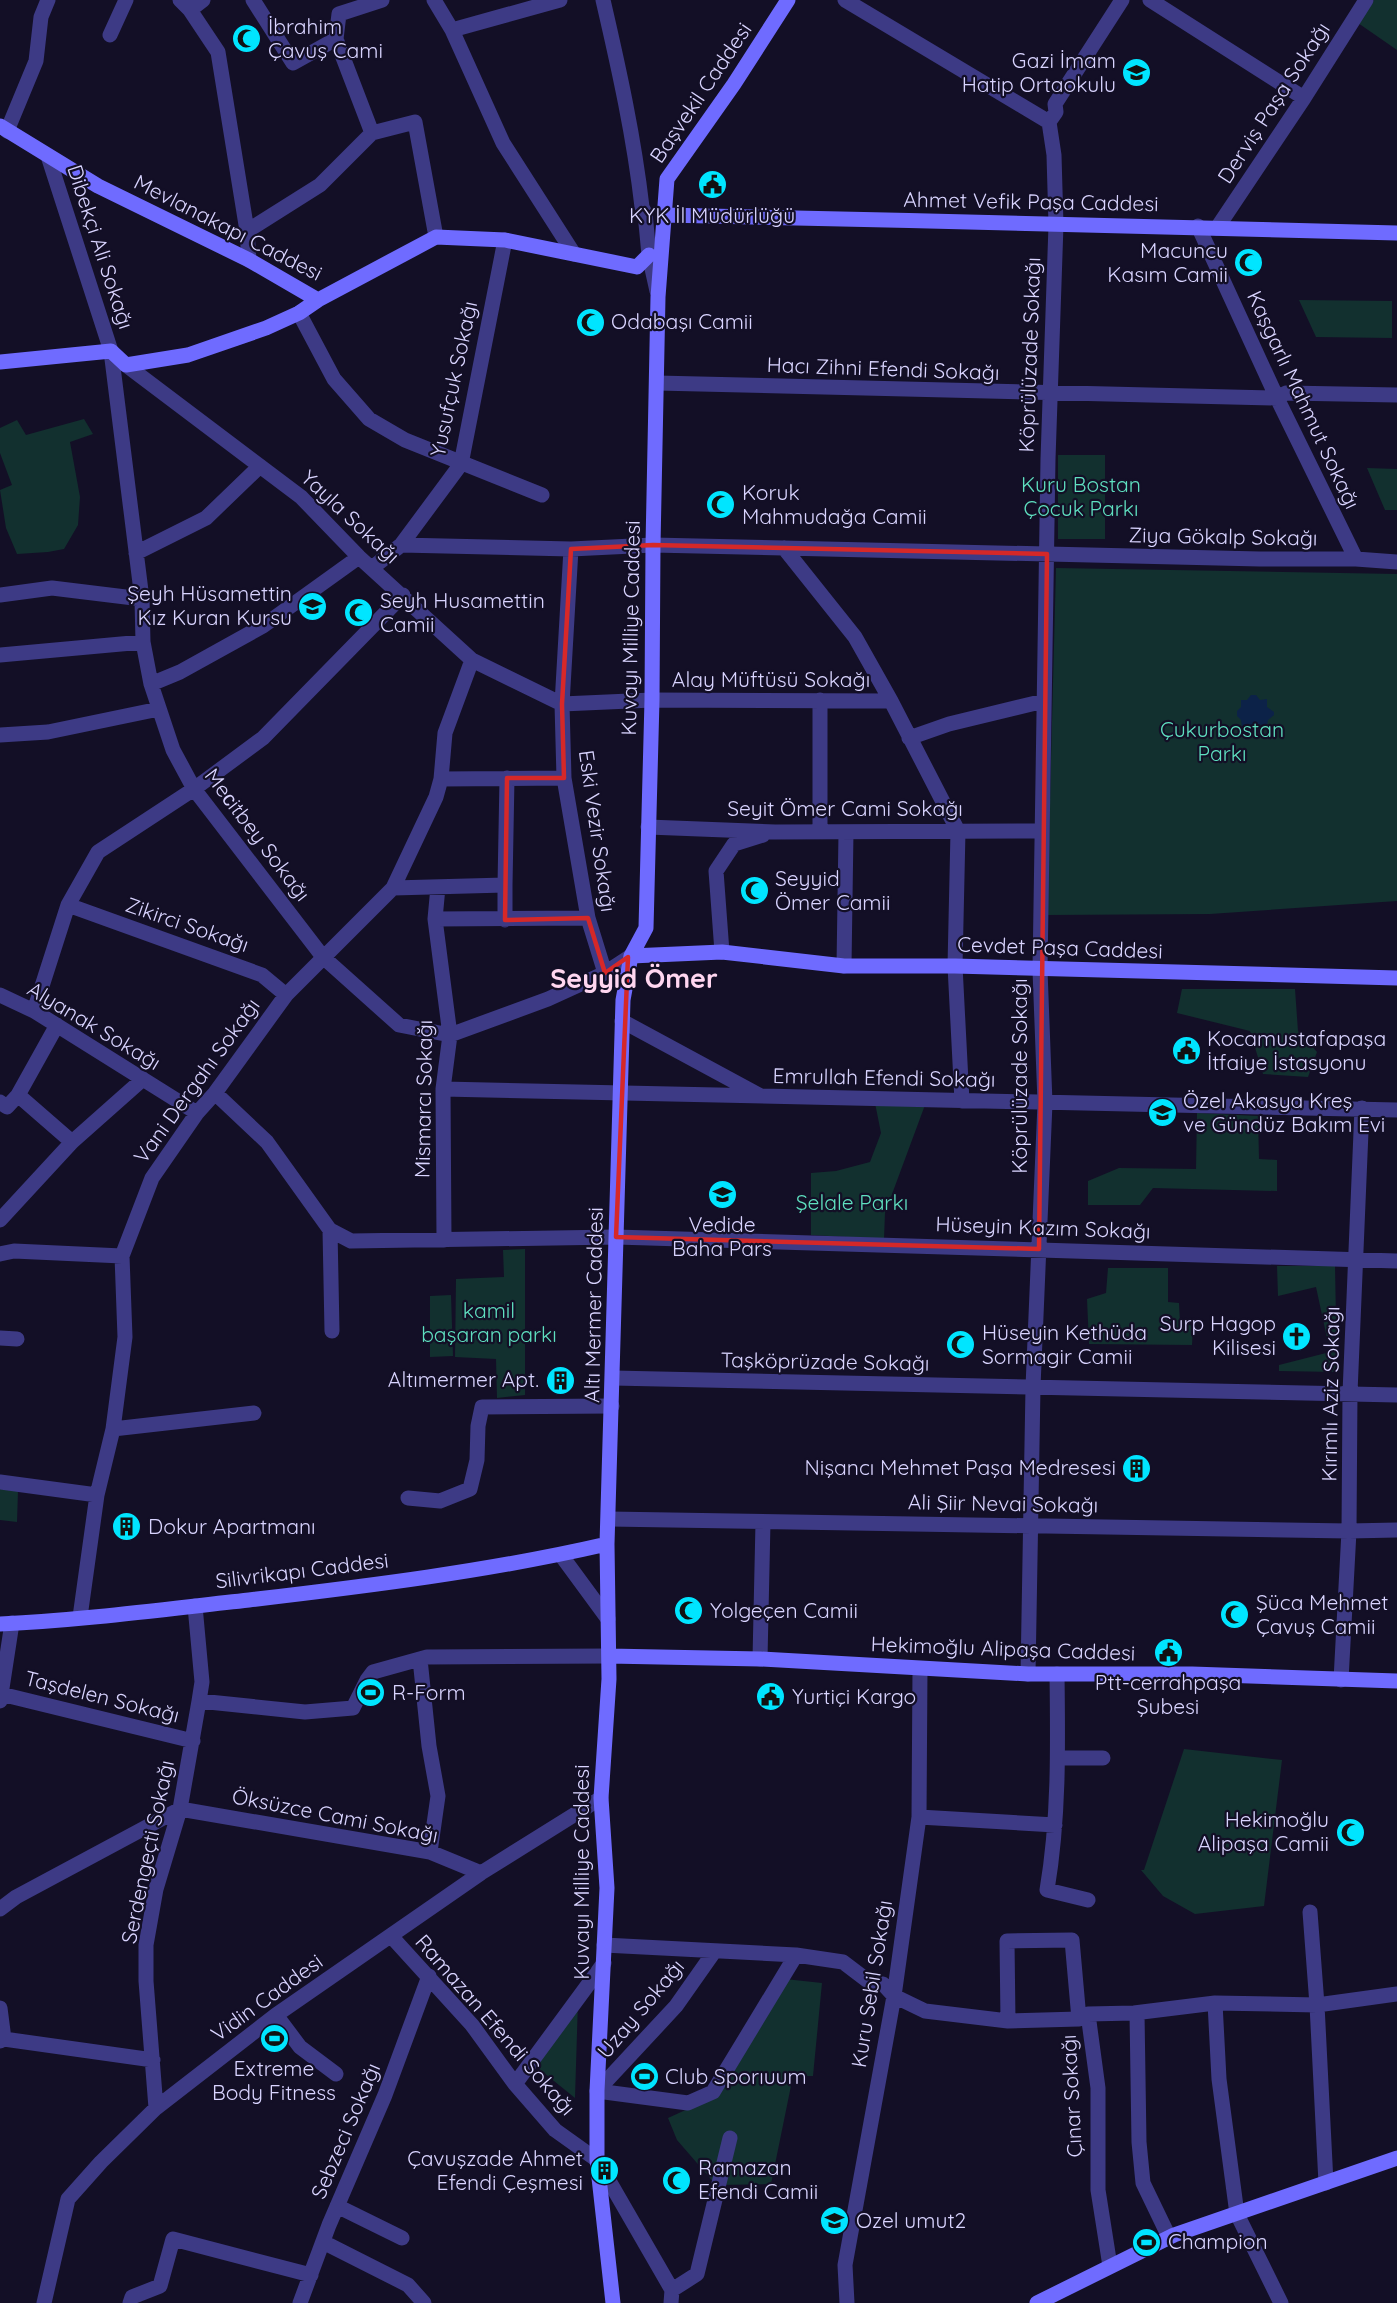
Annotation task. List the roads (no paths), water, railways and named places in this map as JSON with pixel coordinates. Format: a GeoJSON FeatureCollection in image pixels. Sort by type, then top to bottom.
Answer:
{"type":"FeatureCollection","features":[{"type":"Feature","properties":{"kind":"street"},"geometry":{"type":"LineString","coordinates":[[3,128],[36,61],[41,17],[48,0]]}},
{"type":"Feature","properties":{"kind":"street"},"geometry":{"type":"LineString","coordinates":[[110,35],[126,0]]}},
{"type":"Feature","properties":{"kind":"street"},"geometry":{"type":"LineString","coordinates":[[203,0],[185,5],[218,52],[247,231],[249,260]]}},
{"type":"Feature","properties":{"kind":"street"},"geometry":{"type":"LineString","coordinates":[[253,0],[293,63],[336,39]]}},
{"type":"Feature","properties":{"kind":"street"},"geometry":{"type":"LineString","coordinates":[[372,133],[336,39],[339,14],[382,0]]}},
{"type":"Feature","properties":{"kind":"street"},"geometry":{"type":"LineString","coordinates":[[434,0],[452,30],[503,143],[574,254]]}},
{"type":"Feature","properties":{"kind":"street"},"geometry":{"type":"LineString","coordinates":[[452,30],[560,0]]}},
{"type":"Feature","properties":{"kind":"street"},"geometry":{"type":"LineString","coordinates":[[603,0],[635,149],[649,255],[658,297]]}},
{"type":"Feature","properties":{"kind":"street","name":"Başvekil Caddesi"},"geometry":{"type":"LineString","coordinates":[[658,297],[667,179],[734,84],[788,0]]}},
{"type":"Feature","properties":{"kind":"street"},"geometry":{"type":"LineString","coordinates":[[845,0],[1048,122],[1056,112],[1055,104],[1122,0]]}},
{"type":"Feature","properties":{"kind":"street"},"geometry":{"type":"LineString","coordinates":[[1150,0],[1304,98]]}},
{"type":"Feature","properties":{"kind":"street","name":"Derviş Paşa Sokağı"},"geometry":{"type":"LineString","coordinates":[[1216,228],[1304,98],[1366,0]]}},
{"type":"Feature","properties":{"kind":"street"},"geometry":{"type":"LineString","coordinates":[[247,231],[320,185],[372,133],[415,122],[436,237],[505,240],[637,267],[649,255]]}},
{"type":"Feature","properties":{"kind":"street","name":"Köprülüzade Sokağı"},"geometry":{"type":"LineString","coordinates":[[1028,1674],[1033,1387],[1045,1103],[1040,970],[1050,394],[1056,225],[1054,154],[1048,122]]}},
{"type":"Feature","properties":{"kind":"street","name":"Mevlanakapı Caddesi"},"geometry":{"type":"LineString","coordinates":[[3,128],[98,186],[249,260],[318,300],[436,237]]}},
{"type":"Feature","properties":{"kind":"street","name":"Dibekçi Ali Sokağı"},"geometry":{"type":"LineString","coordinates":[[48,156],[111,351]]}},
{"type":"Feature","properties":{"kind":"street"},"geometry":{"type":"LineString","coordinates":[[645,213],[665,214]]}},
{"type":"Feature","properties":{"kind":"street","name":"Ahmet Vefik Paşa Caddesi"},"geometry":{"type":"LineString","coordinates":[[665,214],[1056,225],[1198,226],[1397,234]]}},
{"type":"Feature","properties":{"kind":"street","name":"Kaşgarlı Mahmut Sokağı"},"geometry":{"type":"LineString","coordinates":[[1198,226],[1281,396],[1356,559]]}},
{"type":"Feature","properties":{"kind":"street","name":"Yusufçuk Sokağı"},"geometry":{"type":"LineString","coordinates":[[372,568],[401,545],[461,464],[505,240]]}},
{"type":"Feature","properties":{"kind":"street","name":"Kuvayı Milliye Caddesi"},"geometry":{"type":"LineString","coordinates":[[631,956],[646,928],[658,297]]}},
{"type":"Feature","properties":{"kind":"street"},"geometry":{"type":"LineString","coordinates":[[0,362],[111,351],[126,365],[188,355],[266,328],[299,313],[318,300]]}},
{"type":"Feature","properties":{"kind":"street"},"geometry":{"type":"LineString","coordinates":[[299,313],[333,379],[369,419],[405,440],[542,495]]}},
{"type":"Feature","properties":{"kind":"street","name":"Meсitbey Sokağı"},"geometry":{"type":"LineString","coordinates":[[111,351],[142,599],[144,642],[151,684],[173,750],[194,789],[323,957],[399,1025],[450,1035]]}},
{"type":"Feature","properties":{"kind":"street","name":"Yayla Sokağı"},"geometry":{"type":"LineString","coordinates":[[126,365],[302,497],[360,557],[472,660],[562,704],[652,700]]}},
{"type":"Feature","properties":{"kind":"street","name":"Hacı Zihni Efendi Sokağı"},"geometry":{"type":"LineString","coordinates":[[657,383],[1050,394],[1397,395]]}},
{"type":"Feature","properties":{"kind":"street"},"geometry":{"type":"LineString","coordinates":[[136,553],[206,518],[260,466]]}},
{"type":"Feature","properties":{"kind":"street","name":"Ziya Gökalp Sokağı"},"geometry":{"type":"LineString","coordinates":[[401,545],[571,549],[652,545],[1260,559],[1356,559],[1397,562]]}},
{"type":"Feature","properties":{"kind":"street"},"geometry":{"type":"LineString","coordinates":[[784,548],[855,636],[958,831],[955,966],[962,1101]]}},
{"type":"Feature","properties":{"kind":"street","name":"Eski Vezir Sokağı"},"geometry":{"type":"LineString","coordinates":[[571,549],[562,704],[564,777],[588,918],[604,973]]}},
{"type":"Feature","properties":{"kind":"street"},"geometry":{"type":"LineString","coordinates":[[151,684],[180,672],[263,626],[360,557]]}},
{"type":"Feature","properties":{"kind":"street"},"geometry":{"type":"LineString","coordinates":[[0,595],[52,588],[142,599]]}},
{"type":"Feature","properties":{"kind":"street"},"geometry":{"type":"LineString","coordinates":[[34,1011],[68,905],[98,852],[194,789],[263,738],[403,595]]}},
{"type":"Feature","properties":{"kind":"street"},"geometry":{"type":"LineString","coordinates":[[0,655],[144,642]]}},
{"type":"Feature","properties":{"kind":"street","name":"Vani Dergahı Sokağı"},"geometry":{"type":"LineString","coordinates":[[80,1617],[97,1495],[113,1429],[125,1337],[122,1256],[152,1178],[197,1113],[215,1093],[286,995],[393,888],[436,797],[441,779],[446,733],[472,660]]}},
{"type":"Feature","properties":{"kind":"street","name":"Alay Müftüsü Sokağı"},"geometry":{"type":"LineString","coordinates":[[652,700],[891,701]]}},
{"type":"Feature","properties":{"kind":"street"},"geometry":{"type":"LineString","coordinates":[[820,700],[820,832]]}},
{"type":"Feature","properties":{"kind":"street"},"geometry":{"type":"LineString","coordinates":[[909,738],[949,724],[1044,701]]}},
{"type":"Feature","properties":{"kind":"street"},"geometry":{"type":"LineString","coordinates":[[0,735],[48,732],[159,710]]}},
{"type":"Feature","properties":{"kind":"street"},"geometry":{"type":"LineString","coordinates":[[441,779],[564,777]]}},
{"type":"Feature","properties":{"kind":"street"},"geometry":{"type":"LineString","coordinates":[[506,920],[507,778]]}},
{"type":"Feature","properties":{"kind":"street","name":"Seyit Ömer Cami Sokağı"},"geometry":{"type":"LineString","coordinates":[[648,827],[775,832],[1042,831]]}},
{"type":"Feature","properties":{"kind":"street"},"geometry":{"type":"LineString","coordinates":[[722,952],[716,871],[734,844],[775,832]]}},
{"type":"Feature","properties":{"kind":"street"},"geometry":{"type":"LineString","coordinates":[[844,966],[846,832]]}},
{"type":"Feature","properties":{"kind":"street"},"geometry":{"type":"LineString","coordinates":[[393,888],[505,885]]}},
{"type":"Feature","properties":{"kind":"street","name":"Mismarcı Sokağı"},"geometry":{"type":"LineString","coordinates":[[438,887],[435,919],[450,1035],[443,1089],[444,1240]]}},
{"type":"Feature","properties":{"kind":"street","name":"Zikirci Sokağı"},"geometry":{"type":"LineString","coordinates":[[68,905],[262,975],[286,995]]}},
{"type":"Feature","properties":{"kind":"street"},"geometry":{"type":"LineString","coordinates":[[435,919],[588,918]]}},
{"type":"Feature","properties":{"kind":"street","name":"Cevdet Paşa Caddesi"},"geometry":{"type":"LineString","coordinates":[[631,956],[722,952],[844,966],[955,966],[1397,978]]}},
{"type":"Feature","properties":{"kind":"street"},"geometry":{"type":"LineString","coordinates":[[450,1035],[548,999],[604,973],[631,956]]}},
{"type":"Feature","properties":{"kind":"street","name":"Altı Mermer Caddesi"},"geometry":{"type":"LineString","coordinates":[[609,1656],[607,1544],[619,1094],[625,980],[631,956]]}},
{"type":"Feature","properties":{"kind":"street","name":"Alyanak Sokağı"},"geometry":{"type":"LineString","coordinates":[[0,995],[34,1011],[197,1113]]}},
{"type":"Feature","properties":{"kind":"street"},"geometry":{"type":"LineString","coordinates":[[622,1021],[760,1096]]}},
{"type":"Feature","properties":{"kind":"street"},"geometry":{"type":"LineString","coordinates":[[0,1102],[7,1107],[18,1095],[57,1025]]}},
{"type":"Feature","properties":{"kind":"street"},"geometry":{"type":"LineString","coordinates":[[0,1220],[72,1142],[143,1079]]}},
{"type":"Feature","properties":{"kind":"street","name":"Emrullah Efendi Sokağı"},"geometry":{"type":"LineString","coordinates":[[443,1089],[1397,1110]]}},
{"type":"Feature","properties":{"kind":"street"},"geometry":{"type":"LineString","coordinates":[[215,1093],[267,1142],[330,1230],[332,1331]]}},
{"type":"Feature","properties":{"kind":"street"},"geometry":{"type":"LineString","coordinates":[[18,1095],[72,1142]]}},
{"type":"Feature","properties":{"kind":"street","name":"Kırımlı Aziz Sokağı"},"geometry":{"type":"LineString","coordinates":[[1341,1680],[1349,1531],[1350,1394],[1362,1108]]}},
{"type":"Feature","properties":{"kind":"street","name":"Hüseyin Kazım Sokağı"},"geometry":{"type":"LineString","coordinates":[[330,1230],[351,1241],[616,1237],[1397,1260]]}},
{"type":"Feature","properties":{"kind":"street"},"geometry":{"type":"LineString","coordinates":[[0,1254],[14,1251],[122,1256]]}},
{"type":"Feature","properties":{"kind":"street"},"geometry":{"type":"LineString","coordinates":[[0,1338],[17,1339]]}},
{"type":"Feature","properties":{"kind":"street","name":"Taşköprüzade Sokağı"},"geometry":{"type":"LineString","coordinates":[[613,1378],[1397,1395]]}},
{"type":"Feature","properties":{"kind":"street"},"geometry":{"type":"LineString","coordinates":[[408,1498],[440,1502],[470,1489],[477,1460],[478,1426],[482,1407],[612,1406]]}},
{"type":"Feature","properties":{"kind":"street"},"geometry":{"type":"LineString","coordinates":[[113,1429],[254,1413]]}},
{"type":"Feature","properties":{"kind":"street"},"geometry":{"type":"LineString","coordinates":[[0,1482],[97,1495]]}},
{"type":"Feature","properties":{"kind":"street","name":"Ali Şiir Nevai Sokağı"},"geometry":{"type":"LineString","coordinates":[[609,1519],[1397,1530]]}},
{"type":"Feature","properties":{"kind":"street"},"geometry":{"type":"LineString","coordinates":[[760,1659],[763,1522]]}},
{"type":"Feature","properties":{"kind":"street","name":"Silivrikapı Caddesi"},"geometry":{"type":"LineString","coordinates":[[6,1623],[195,1606],[337,1590],[561,1555],[607,1544]]}},
{"type":"Feature","properties":{"kind":"street"},"geometry":{"type":"LineString","coordinates":[[561,1555],[608,1619]]}},
{"type":"Feature","properties":{"kind":"street","name":"Serdengeçti Sokağı"},"geometry":{"type":"LineString","coordinates":[[156,2108],[146,1981],[146,1944],[156,1889],[180,1809],[199,1701],[201,1682],[195,1606]]}},
{"type":"Feature","properties":{"kind":"street"},"geometry":{"type":"LineString","coordinates":[[1,1698],[6,1623]]}},
{"type":"Feature","properties":{"kind":"street"},"geometry":{"type":"LineString","coordinates":[[199,1701],[305,1712],[353,1708],[367,1680],[374,1672],[385,1667],[427,1657],[609,1656]]}},
{"type":"Feature","properties":{"kind":"street","name":"Kuvayı Milliye Caddesi"},"geometry":{"type":"LineString","coordinates":[[609,1656],[601,1798],[607,1888],[597,2091],[597,2160],[614,2303]]}},
{"type":"Feature","properties":{"kind":"street","name":"Hekimoğlu Alipaşa Caddesi"},"geometry":{"type":"LineString","coordinates":[[609,1656],[760,1659],[1028,1674],[1192,1674],[1397,1681]]}},
{"type":"Feature","properties":{"kind":"street"},"geometry":{"type":"LineString","coordinates":[[420,1659],[429,1746],[438,1796],[429,1852]]}},
{"type":"Feature","properties":{"kind":"street","name":"Kuru Sebil Sokağı"},"geometry":{"type":"LineString","coordinates":[[847,2303],[844,2265],[894,1996],[918,1817],[920,1669]]}},
{"type":"Feature","properties":{"kind":"street"},"geometry":{"type":"LineString","coordinates":[[1057,1674],[1059,1758],[1053,1855],[1047,1890],[1088,1900]]}},
{"type":"Feature","properties":{"kind":"street","name":"Taşdelen Sokağı"},"geometry":{"type":"LineString","coordinates":[[1,1698],[193,1741]]}},
{"type":"Feature","properties":{"kind":"street"},"geometry":{"type":"LineString","coordinates":[[1059,1758],[1103,1758]]}},
{"type":"Feature","properties":{"kind":"street","name":"Vidin Caddesi"},"geometry":{"type":"LineString","coordinates":[[45,2303],[68,2199],[101,2162],[156,2108],[276,2015],[481,1873],[601,1798]]}},
{"type":"Feature","properties":{"kind":"street"},"geometry":{"type":"LineString","coordinates":[[0,1909],[16,1897],[180,1809]]}},
{"type":"Feature","properties":{"kind":"street","name":"Öksüzce Cami Sokağı"},"geometry":{"type":"LineString","coordinates":[[180,1809],[429,1852],[481,1873]]}},
{"type":"Feature","properties":{"kind":"street"},"geometry":{"type":"LineString","coordinates":[[918,1817],[1055,1825]]}},
{"type":"Feature","properties":{"kind":"street"},"geometry":{"type":"LineString","coordinates":[[1310,1912],[1326,2183]]}},
{"type":"Feature","properties":{"kind":"street","name":"Ramazan Efendi Sokağı"},"geometry":{"type":"LineString","coordinates":[[391,1936],[472,2025],[515,2084],[555,2130],[597,2160]]}},
{"type":"Feature","properties":{"kind":"street"},"geometry":{"type":"LineString","coordinates":[[1008,2021],[1007,1941],[1072,1940],[1084,2016],[1137,2013],[1215,2003],[1317,2005],[1397,1994]]}},
{"type":"Feature","properties":{"kind":"street","name":"Çınar Sokağı"},"geometry":{"type":"LineString","coordinates":[[604,1944],[796,1955],[843,1962],[868,1981],[883,1984],[894,1996],[925,2012],[1008,2021],[1084,2016],[1098,2088],[1098,2190],[1110,2266]]}},
{"type":"Feature","properties":{"kind":"street","name":"Uzay Sokağı"},"geometry":{"type":"LineString","coordinates":[[597,2091],[676,2006],[714,1952]]}},
{"type":"Feature","properties":{"kind":"street"},"geometry":{"type":"LineString","coordinates":[[597,2091],[688,2103],[712,2092],[796,1955]]}},
{"type":"Feature","properties":{"kind":"street"},"geometry":{"type":"LineString","coordinates":[[515,2084],[604,1963]]}},
{"type":"Feature","properties":{"kind":"street","name":"Sebzeci Sokağı"},"geometry":{"type":"LineString","coordinates":[[300,2303],[385,2095],[429,1976]]}},
{"type":"Feature","properties":{"kind":"street"},"geometry":{"type":"LineString","coordinates":[[1215,2003],[1219,2079],[1237,2214],[1281,2303]]}},
{"type":"Feature","properties":{"kind":"street"},"geometry":{"type":"LineString","coordinates":[[0,2008],[2,2040],[153,2060]]}},
{"type":"Feature","properties":{"kind":"street"},"geometry":{"type":"LineString","coordinates":[[1137,2013],[1139,2142],[1143,2183],[1169,2237]]}},
{"type":"Feature","properties":{"kind":"street"},"geometry":{"type":"LineString","coordinates":[[276,2015],[300,2047],[336,2074]]}},
{"type":"Feature","properties":{"kind":"street"},"geometry":{"type":"LineString","coordinates":[[672,2296],[697,2274],[730,2138]]}},
{"type":"Feature","properties":{"kind":"street"},"geometry":{"type":"LineString","coordinates":[[1036,2303],[1059,2298],[1110,2266],[1169,2237],[1397,2158]]}},
{"type":"Feature","properties":{"kind":"street","name":"Kuvayı Milliye Caddesi"},"geometry":{"type":"LineString","coordinates":[[597,2160],[672,2296]]}},
{"type":"Feature","properties":{"kind":"street"},"geometry":{"type":"LineString","coordinates":[[338,2206],[402,2238]]}},
{"type":"Feature","properties":{"kind":"street"},"geometry":{"type":"LineString","coordinates":[[130,2303],[132,2297],[160,2286],[173,2239],[311,2275]]}},
{"type":"Feature","properties":{"kind":"street"},"geometry":{"type":"LineString","coordinates":[[323,2242],[408,2285],[424,2303]]}},
{"type":"Feature","properties":{"kind":"water"},"geometry":{"type":"Polygon","coordinates":[[[1251,695],[1256,695],[1260,700],[1267,699],[1267,707],[1274,712],[1267,726],[1260,725],[1255,733],[1248,727],[1242,727],[1241,720],[1237,716],[1241,700],[1247,700],[1251,695]]]}},
{"type":"Feature","properties":{"kind":"place","name":"İbrahim Çavuş Cami"},"geometry":{"type":"Point","coordinates":[247,39]}},
{"type":"Feature","properties":{"kind":"place","name":"Gazi İmam Hatip Ortaokulu"},"geometry":{"type":"Point","coordinates":[1137,73]}},
{"type":"Feature","properties":{"kind":"place","name":"KYK İl Müdürlüğü"},"geometry":{"type":"Point","coordinates":[712,185]}},
{"type":"Feature","properties":{"kind":"place","name":"Macuncu Kasım Camii"},"geometry":{"type":"Point","coordinates":[1249,263]}},
{"type":"Feature","properties":{"kind":"place","name":"Odabaşı Camii"},"geometry":{"type":"Point","coordinates":[590,322]}},
{"type":"Feature","properties":{"kind":"place","name":"Koruk Mahmudağa Camii"},"geometry":{"type":"Point","coordinates":[721,505]}},
{"type":"Feature","properties":{"kind":"place","name":"Şeyh Hüsamettin Kız Kuran Kursu"},"geometry":{"type":"Point","coordinates":[313,606]}},
{"type":"Feature","properties":{"kind":"place","name":"Seyh Husamettin Camii"},"geometry":{"type":"Point","coordinates":[359,613]}},
{"type":"Feature","properties":{"kind":"place","name":"Seyyid Ömer Camii"},"geometry":{"type":"Point","coordinates":[754,891]}},
{"type":"Feature","properties":{"kind":"place","name":"Kocamustafapaşa İtfaiye İstasyonu"},"geometry":{"type":"Point","coordinates":[1186,1051]}},
{"type":"Feature","properties":{"kind":"place","name":"Özel Akasya Kreş ve Gündüz Bakım Evi"},"geometry":{"type":"Point","coordinates":[1162,1113]}},
{"type":"Feature","properties":{"kind":"place","name":"Vedide Baha Pars"},"geometry":{"type":"Point","coordinates":[722,1194]}},
{"type":"Feature","properties":{"kind":"place","name":"Surp Hagop Kilisesi"},"geometry":{"type":"Point","coordinates":[1297,1336]}},
{"type":"Feature","properties":{"kind":"place","name":"Hüseyin Kethüda Sormagir Camii"},"geometry":{"type":"Point","coordinates":[961,1345]}},
{"type":"Feature","properties":{"kind":"place","name":"Altımermer Apt."},"geometry":{"type":"Point","coordinates":[560,1380]}},
{"type":"Feature","properties":{"kind":"place","name":"Nişancı Mehmet Paşa Medresesi"},"geometry":{"type":"Point","coordinates":[1137,1468]}},
{"type":"Feature","properties":{"kind":"place","name":"Dokur Apartmanı"},"geometry":{"type":"Point","coordinates":[127,1527]}},
{"type":"Feature","properties":{"kind":"place","name":"Yolgeçen Camii"},"geometry":{"type":"Point","coordinates":[689,1611]}},
{"type":"Feature","properties":{"kind":"place","name":"Şüca Mehmet Çavuş Camii"},"geometry":{"type":"Point","coordinates":[1235,1615]}},
{"type":"Feature","properties":{"kind":"place","name":"Ptt-cerrahpaşa Şubesi"},"geometry":{"type":"Point","coordinates":[1168,1652]}},
{"type":"Feature","properties":{"kind":"place","name":"R-Form"},"geometry":{"type":"Point","coordinates":[371,1693]}},
{"type":"Feature","properties":{"kind":"place","name":"Yurtiçi Kargo"},"geometry":{"type":"Point","coordinates":[771,1697]}},
{"type":"Feature","properties":{"kind":"place","name":"Hekimoğlu Alipaşa Camii"},"geometry":{"type":"Point","coordinates":[1350,1832]}},
{"type":"Feature","properties":{"kind":"place","name":"Extreme Body Fitness"},"geometry":{"type":"Point","coordinates":[274,2038]}},
{"type":"Feature","properties":{"kind":"place","name":"Club Sporıuum"},"geometry":{"type":"Point","coordinates":[644,2077]}},
{"type":"Feature","properties":{"kind":"place","name":"Çavuşzade Ahmet Efendi Çeşmesi"},"geometry":{"type":"Point","coordinates":[604,2171]}},
{"type":"Feature","properties":{"kind":"place","name":"Ramazan Efendi Camii"},"geometry":{"type":"Point","coordinates":[677,2180]}},
{"type":"Feature","properties":{"kind":"place","name":"Ozel umut2"},"geometry":{"type":"Point","coordinates":[835,2221]}},
{"type":"Feature","properties":{"kind":"place","name":"Champion"},"geometry":{"type":"Point","coordinates":[1147,2242]}},
{"type":"Feature","properties":{"kind":"district","name":"Seyyid Ömer"},"geometry":{"type":"Point","coordinates":[634,979]}},
{"type":"Feature","properties":{"kind":"park label","name":"Kuru Bostan Çocuk Parkı"},"geometry":{"type":"Point","coordinates":[1081,497]}},
{"type":"Feature","properties":{"kind":"park label","name":"Çukurbostan Parkı"},"geometry":{"type":"Point","coordinates":[1222,742]}},
{"type":"Feature","properties":{"kind":"park label","name":"Şelale Parkı"},"geometry":{"type":"Point","coordinates":[852,1203]}},
{"type":"Feature","properties":{"kind":"park label","name":"kamil başaran parkı"},"geometry":{"type":"Point","coordinates":[489,1323]}}]}
